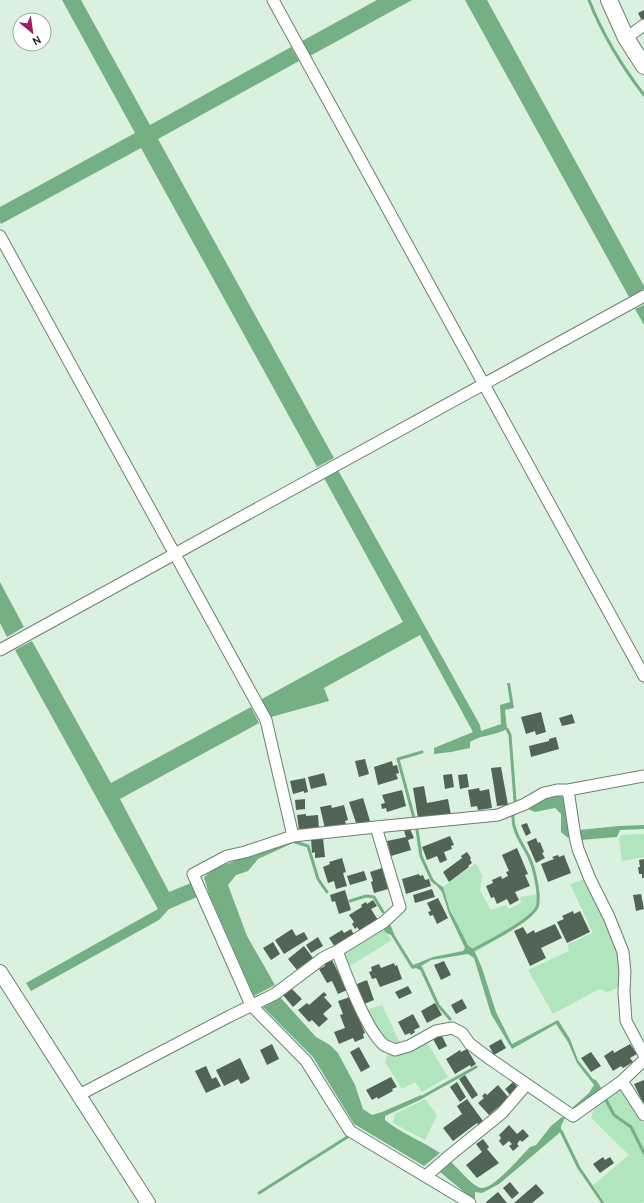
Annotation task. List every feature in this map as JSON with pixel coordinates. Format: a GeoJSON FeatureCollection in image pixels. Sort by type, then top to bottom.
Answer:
{"type":"FeatureCollection","features":[{"type":"Feature","properties":{"kind":"main road"},"geometry":{"type":"LineString","coordinates":[[609,0],[626,38],[644,66]]}},
{"type":"Feature","properties":{"kind":"street"},"geometry":{"type":"LineString","coordinates":[[273,0],[644,676]]}},
{"type":"Feature","properties":{"kind":"street"},"geometry":{"type":"LineString","coordinates":[[626,38],[644,25]]}},
{"type":"Feature","properties":{"kind":"street"},"geometry":{"type":"LineString","coordinates":[[0,236],[266,720],[293,836]]}},
{"type":"Feature","properties":{"kind":"street"},"geometry":{"type":"LineString","coordinates":[[0,650],[644,296]]}},
{"type":"Feature","properties":{"kind":"street"},"geometry":{"type":"LineString","coordinates":[[470,1203],[350,1131],[306,1061],[251,1005],[193,874],[227,856],[245,852],[293,836],[498,814],[525,804],[544,793],[644,776]]}},
{"type":"Feature","properties":{"kind":"street"},"geometry":{"type":"LineString","coordinates":[[568,790],[578,849],[590,880],[609,916],[623,952],[626,1021],[644,1055]]}},
{"type":"Feature","properties":{"kind":"street"},"geometry":{"type":"LineString","coordinates":[[79,1095],[251,1005],[275,994],[323,958],[384,922],[400,907],[376,827]]}},
{"type":"Feature","properties":{"kind":"street"},"geometry":{"type":"LineString","coordinates":[[337,951],[365,1018],[373,1032],[384,1045],[395,1050],[409,1046],[436,1031],[452,1028],[462,1033],[470,1044],[490,1060],[573,1116],[622,1081],[644,1060]]}},
{"type":"Feature","properties":{"kind":"street"},"geometry":{"type":"LineString","coordinates":[[0,972],[148,1203]]}},
{"type":"Feature","properties":{"kind":"street"},"geometry":{"type":"LineString","coordinates":[[622,1081],[644,1115]]}},
{"type":"Feature","properties":{"kind":"street"},"geometry":{"type":"LineString","coordinates":[[426,1176],[502,1113],[526,1085]]}},
{"type":"Feature","properties":{"kind":"shaded area"},"geometry":{"type":"Polygon","coordinates":[[[62,0],[81,0],[150,125],[291,47],[299,61],[158,139],[334,458],[317,467],[141,148],[1,224],[0,207],[135,133],[62,0]]]}},
{"type":"Feature","properties":{"kind":"shaded area"},"geometry":{"type":"Polygon","coordinates":[[[377,0],[412,0],[310,56],[302,41],[377,0]]]}},
{"type":"Feature","properties":{"kind":"shaded area"},"geometry":{"type":"Polygon","coordinates":[[[465,0],[487,0],[644,286],[644,289],[629,297],[465,0]]]}},
{"type":"Feature","properties":{"kind":"shaded area"},"geometry":{"type":"Polygon","coordinates":[[[644,305],[644,325],[635,309],[644,305]]]}},
{"type":"Feature","properties":{"kind":"shaded area"},"geometry":{"type":"Polygon","coordinates":[[[338,470],[480,725],[481,731],[501,724],[500,705],[510,702],[507,683],[510,683],[514,708],[505,710],[507,729],[475,739],[470,742],[470,748],[434,754],[434,748],[473,732],[420,635],[324,688],[329,701],[271,717],[260,700],[403,622],[324,478],[338,470]]]}},
{"type":"Feature","properties":{"kind":"shaded area"},"geometry":{"type":"Polygon","coordinates":[[[0,582],[24,627],[7,637],[0,623],[0,582]]]}},
{"type":"Feature","properties":{"kind":"shaded area"},"geometry":{"type":"Polygon","coordinates":[[[32,641],[111,783],[251,707],[259,723],[120,799],[169,892],[191,883],[197,897],[169,909],[159,920],[31,991],[26,983],[158,909],[15,650],[32,641]]]}},
{"type":"Feature","properties":{"kind":"shaded area"},"geometry":{"type":"Polygon","coordinates":[[[558,793],[564,798],[571,836],[568,838],[561,832],[561,814],[555,808],[535,812],[530,810],[530,805],[558,793]]]}},
{"type":"Feature","properties":{"kind":"shaded area"},"geometry":{"type":"Polygon","coordinates":[[[644,825],[644,829],[620,830],[617,837],[581,840],[579,830],[619,826],[644,825]]]}},
{"type":"Feature","properties":{"kind":"shaded area"},"geometry":{"type":"Polygon","coordinates":[[[644,834],[644,857],[622,861],[619,840],[621,835],[644,834]]]}},
{"type":"Feature","properties":{"kind":"shaded area"},"geometry":{"type":"Polygon","coordinates":[[[295,842],[258,859],[248,871],[236,875],[228,885],[247,936],[275,985],[254,996],[209,894],[204,878],[209,873],[231,862],[295,842]]]}},
{"type":"Feature","properties":{"kind":"shaded area"},"geometry":{"type":"Polygon","coordinates":[[[476,863],[482,876],[480,891],[491,910],[506,905],[509,909],[521,903],[520,897],[540,894],[537,907],[530,918],[476,952],[470,946],[460,930],[443,887],[476,863]]]}},
{"type":"Feature","properties":{"kind":"shaded area"},"geometry":{"type":"Polygon","coordinates":[[[585,879],[606,921],[619,957],[621,987],[607,992],[599,989],[553,1014],[528,970],[569,951],[568,944],[593,933],[570,884],[585,879]]]}},
{"type":"Feature","properties":{"kind":"shaded area"},"geometry":{"type":"Polygon","coordinates":[[[432,880],[443,887],[450,910],[468,945],[474,950],[482,968],[496,1012],[512,1044],[558,1020],[570,1039],[578,1060],[602,1089],[599,1093],[595,1093],[576,1109],[574,1109],[573,1107],[589,1093],[594,1085],[577,1063],[568,1042],[556,1024],[512,1049],[491,1014],[474,958],[468,954],[431,960],[421,966],[422,971],[416,968],[412,969],[391,935],[386,933],[383,929],[390,924],[395,936],[413,965],[433,957],[463,951],[465,948],[449,914],[442,892],[432,880]]]}},
{"type":"Feature","properties":{"kind":"shaded area"},"geometry":{"type":"Polygon","coordinates":[[[382,929],[392,940],[348,967],[342,954],[382,929]]]}},
{"type":"Feature","properties":{"kind":"shaded area"},"geometry":{"type":"Polygon","coordinates":[[[280,997],[316,1037],[330,1045],[338,1053],[355,1085],[363,1109],[372,1115],[421,1095],[422,1099],[385,1116],[385,1120],[440,1153],[424,1166],[354,1124],[313,1057],[263,1007],[280,997]]]}},
{"type":"Feature","properties":{"kind":"shaded area"},"geometry":{"type":"Polygon","coordinates":[[[382,1005],[401,1045],[389,1043],[375,1028],[365,1010],[382,1005]]]}},
{"type":"Feature","properties":{"kind":"shaded area"},"geometry":{"type":"Polygon","coordinates":[[[426,1041],[448,1077],[422,1092],[415,1082],[402,1089],[385,1062],[388,1051],[426,1041]]]}},
{"type":"Feature","properties":{"kind":"shaded area"},"geometry":{"type":"Polygon","coordinates":[[[619,1086],[644,1123],[644,1202],[642,1203],[606,1203],[593,1185],[629,1155],[591,1118],[595,1106],[619,1086]]]}},
{"type":"Feature","properties":{"kind":"shaded area"},"geometry":{"type":"Polygon","coordinates":[[[425,1099],[437,1115],[425,1140],[393,1123],[395,1114],[425,1099]]]}},
{"type":"Feature","properties":{"kind":"shaded area"},"geometry":{"type":"Polygon","coordinates":[[[562,1117],[565,1118],[561,1126],[561,1131],[557,1135],[499,1184],[482,1193],[475,1192],[475,1201],[440,1172],[451,1162],[477,1187],[481,1188],[493,1184],[530,1147],[536,1145],[551,1126],[562,1117]]]}},
{"type":"Feature","properties":{"kind":"building"},"geometry":{"type":"Polygon","coordinates":[[[644,10],[644,19],[642,21],[638,13],[644,10]]]}},
{"type":"Feature","properties":{"kind":"building"},"geometry":{"type":"Polygon","coordinates":[[[541,712],[546,732],[536,735],[535,731],[526,734],[521,717],[541,712]]]}},
{"type":"Feature","properties":{"kind":"building"},"geometry":{"type":"Polygon","coordinates":[[[572,714],[575,723],[562,726],[559,718],[572,714]]]}},
{"type":"Feature","properties":{"kind":"building"},"geometry":{"type":"Polygon","coordinates":[[[556,737],[559,749],[531,757],[529,746],[549,741],[549,739],[556,737]]]}},
{"type":"Feature","properties":{"kind":"building"},"geometry":{"type":"Polygon","coordinates":[[[365,759],[369,774],[359,777],[355,761],[365,759]]]}},
{"type":"Feature","properties":{"kind":"building"},"geometry":{"type":"Polygon","coordinates":[[[392,761],[393,766],[397,765],[399,773],[396,774],[398,779],[378,785],[374,767],[392,761]]]}},
{"type":"Feature","properties":{"kind":"building"},"geometry":{"type":"Polygon","coordinates":[[[501,767],[508,805],[497,806],[491,768],[501,767]]]}},
{"type":"Feature","properties":{"kind":"building"},"geometry":{"type":"Polygon","coordinates":[[[324,773],[327,785],[311,789],[308,777],[324,773]]]}},
{"type":"Feature","properties":{"kind":"building"},"geometry":{"type":"Polygon","coordinates":[[[452,774],[454,787],[445,789],[443,775],[452,774]]]}},
{"type":"Feature","properties":{"kind":"building"},"geometry":{"type":"Polygon","coordinates":[[[467,774],[469,787],[460,789],[458,775],[467,774]]]}},
{"type":"Feature","properties":{"kind":"building"},"geometry":{"type":"Polygon","coordinates":[[[305,778],[308,792],[304,793],[304,791],[293,794],[290,781],[305,778]]]}},
{"type":"Feature","properties":{"kind":"building"},"geometry":{"type":"Polygon","coordinates":[[[424,786],[427,803],[448,799],[451,815],[429,819],[429,816],[418,818],[413,788],[424,786]]]}},
{"type":"Feature","properties":{"kind":"building"},"geometry":{"type":"Polygon","coordinates":[[[479,788],[480,791],[489,789],[492,808],[478,810],[477,806],[471,807],[468,790],[479,788]]]}},
{"type":"Feature","properties":{"kind":"building"},"geometry":{"type":"Polygon","coordinates":[[[402,790],[406,806],[387,812],[386,808],[382,809],[381,804],[385,803],[382,795],[402,790]]]}},
{"type":"Feature","properties":{"kind":"building"},"geometry":{"type":"Polygon","coordinates":[[[363,798],[370,821],[357,826],[349,802],[363,798]]]}},
{"type":"Feature","properties":{"kind":"building"},"geometry":{"type":"Polygon","coordinates":[[[305,799],[305,809],[296,810],[295,800],[305,799]]]}},
{"type":"Feature","properties":{"kind":"building"},"geometry":{"type":"Polygon","coordinates":[[[331,805],[332,808],[344,805],[348,820],[345,821],[346,824],[325,829],[320,807],[331,805]]]}},
{"type":"Feature","properties":{"kind":"building"},"geometry":{"type":"Polygon","coordinates":[[[306,814],[306,816],[318,815],[319,828],[299,830],[297,815],[306,814]]]}},
{"type":"Feature","properties":{"kind":"building"},"geometry":{"type":"Polygon","coordinates":[[[527,823],[531,833],[526,836],[521,825],[527,823]]]}},
{"type":"Feature","properties":{"kind":"building"},"geometry":{"type":"Polygon","coordinates":[[[410,829],[414,838],[408,840],[411,850],[391,856],[387,841],[406,837],[404,831],[410,829]]]}},
{"type":"Feature","properties":{"kind":"building"},"geometry":{"type":"Polygon","coordinates":[[[450,836],[454,845],[451,846],[452,849],[444,852],[447,860],[440,863],[437,856],[427,860],[422,847],[450,836]]]}},
{"type":"Feature","properties":{"kind":"building"},"geometry":{"type":"Polygon","coordinates":[[[323,838],[325,857],[315,858],[315,852],[312,853],[311,839],[323,838]]]}},
{"type":"Feature","properties":{"kind":"building"},"geometry":{"type":"Polygon","coordinates":[[[536,838],[538,843],[540,842],[544,852],[542,853],[545,858],[536,863],[527,842],[536,838]]]}},
{"type":"Feature","properties":{"kind":"building"},"geometry":{"type":"Polygon","coordinates":[[[517,848],[528,874],[525,875],[530,886],[515,892],[519,900],[510,905],[507,899],[497,904],[494,897],[491,898],[486,886],[493,883],[492,880],[501,876],[502,879],[508,876],[506,872],[509,871],[502,855],[517,848]]]}},
{"type":"Feature","properties":{"kind":"building"},"geometry":{"type":"Polygon","coordinates":[[[467,852],[472,863],[449,882],[443,872],[462,858],[461,856],[467,852]]]}},
{"type":"Feature","properties":{"kind":"building"},"geometry":{"type":"Polygon","coordinates":[[[558,855],[559,857],[564,855],[571,873],[548,882],[541,864],[554,859],[552,857],[558,855]]]}},
{"type":"Feature","properties":{"kind":"building"},"geometry":{"type":"Polygon","coordinates":[[[342,858],[346,872],[343,873],[347,886],[336,889],[334,881],[328,883],[323,867],[330,864],[329,862],[342,858]]]}},
{"type":"Feature","properties":{"kind":"building"},"geometry":{"type":"Polygon","coordinates":[[[644,859],[644,878],[642,878],[642,874],[639,874],[638,867],[640,867],[639,860],[644,859]]]}},
{"type":"Feature","properties":{"kind":"building"},"geometry":{"type":"Polygon","coordinates":[[[382,868],[388,889],[374,893],[371,882],[373,881],[370,872],[382,868]]]}},
{"type":"Feature","properties":{"kind":"building"},"geometry":{"type":"Polygon","coordinates":[[[364,871],[367,880],[350,885],[347,876],[364,871]]]}},
{"type":"Feature","properties":{"kind":"building"},"geometry":{"type":"Polygon","coordinates":[[[419,874],[420,876],[423,875],[425,880],[429,879],[431,886],[406,894],[402,879],[419,874]]]}},
{"type":"Feature","properties":{"kind":"building"},"geometry":{"type":"Polygon","coordinates":[[[432,889],[435,897],[415,903],[413,895],[432,889]]]}},
{"type":"Feature","properties":{"kind":"building"},"geometry":{"type":"Polygon","coordinates":[[[345,890],[351,910],[339,914],[335,901],[332,902],[330,895],[345,890]]]}},
{"type":"Feature","properties":{"kind":"building"},"geometry":{"type":"Polygon","coordinates":[[[641,894],[644,909],[636,911],[633,895],[641,894]]]}},
{"type":"Feature","properties":{"kind":"building"},"geometry":{"type":"Polygon","coordinates":[[[438,898],[448,918],[437,924],[433,915],[430,916],[428,912],[431,911],[427,903],[438,898]]]}},
{"type":"Feature","properties":{"kind":"building"},"geometry":{"type":"Polygon","coordinates":[[[373,900],[377,906],[371,909],[378,920],[360,931],[357,927],[355,929],[352,924],[354,922],[349,915],[362,907],[361,905],[366,902],[367,904],[373,900]]]}},
{"type":"Feature","properties":{"kind":"building"},"geometry":{"type":"Polygon","coordinates":[[[573,911],[574,914],[580,911],[590,932],[567,943],[557,922],[564,919],[562,916],[573,911]]]}},
{"type":"Feature","properties":{"kind":"building"},"geometry":{"type":"Polygon","coordinates":[[[555,924],[562,938],[541,948],[546,958],[530,966],[514,931],[523,927],[527,934],[534,930],[535,933],[555,924]]]}},
{"type":"Feature","properties":{"kind":"building"},"geometry":{"type":"Polygon","coordinates":[[[292,929],[296,936],[304,932],[308,939],[284,954],[275,940],[292,929]]]}},
{"type":"Feature","properties":{"kind":"building"},"geometry":{"type":"Polygon","coordinates":[[[351,929],[354,935],[335,947],[329,938],[342,930],[344,933],[351,929]]]}},
{"type":"Feature","properties":{"kind":"building"},"geometry":{"type":"Polygon","coordinates":[[[318,937],[323,946],[311,953],[306,945],[318,937]]]}},
{"type":"Feature","properties":{"kind":"building"},"geometry":{"type":"Polygon","coordinates":[[[273,942],[280,954],[271,960],[263,948],[273,942]]]}},
{"type":"Feature","properties":{"kind":"building"},"geometry":{"type":"Polygon","coordinates":[[[304,946],[313,958],[297,970],[288,959],[304,946]]]}},
{"type":"Feature","properties":{"kind":"building"},"geometry":{"type":"Polygon","coordinates":[[[332,960],[347,990],[338,994],[332,981],[327,983],[319,969],[325,966],[324,964],[332,960]]]}},
{"type":"Feature","properties":{"kind":"building"},"geometry":{"type":"Polygon","coordinates":[[[444,961],[451,975],[441,980],[434,965],[444,961]]]}},
{"type":"Feature","properties":{"kind":"building"},"geometry":{"type":"Polygon","coordinates":[[[394,963],[395,966],[397,965],[402,979],[380,987],[376,978],[372,979],[369,972],[372,971],[371,967],[379,964],[381,968],[394,963]]]}},
{"type":"Feature","properties":{"kind":"building"},"geometry":{"type":"Polygon","coordinates":[[[367,980],[374,1000],[364,1004],[357,984],[367,980]]]}},
{"type":"Feature","properties":{"kind":"building"},"geometry":{"type":"Polygon","coordinates":[[[408,986],[412,993],[399,999],[395,992],[408,986]]]}},
{"type":"Feature","properties":{"kind":"building"},"geometry":{"type":"Polygon","coordinates":[[[291,988],[302,999],[293,1007],[283,995],[291,988]]]}},
{"type":"Feature","properties":{"kind":"building"},"geometry":{"type":"Polygon","coordinates":[[[324,992],[327,995],[324,997],[332,1006],[323,1014],[328,1019],[319,1027],[312,1020],[309,1022],[298,1010],[307,1003],[309,1005],[324,992]]]}},
{"type":"Feature","properties":{"kind":"building"},"geometry":{"type":"Polygon","coordinates":[[[350,997],[365,1033],[363,1034],[364,1038],[355,1042],[353,1038],[339,1044],[334,1032],[345,1028],[340,1015],[343,1014],[338,1001],[350,997]]]}},
{"type":"Feature","properties":{"kind":"building"},"geometry":{"type":"Polygon","coordinates":[[[462,999],[467,1008],[456,1014],[451,1005],[462,999]]]}},
{"type":"Feature","properties":{"kind":"building"},"geometry":{"type":"Polygon","coordinates":[[[435,1003],[442,1015],[427,1023],[421,1011],[435,1003]]]}},
{"type":"Feature","properties":{"kind":"building"},"geometry":{"type":"Polygon","coordinates":[[[413,1014],[420,1027],[414,1030],[415,1032],[411,1035],[410,1033],[405,1035],[398,1022],[413,1014]]]}},
{"type":"Feature","properties":{"kind":"building"},"geometry":{"type":"Polygon","coordinates":[[[441,1034],[447,1046],[439,1050],[433,1039],[441,1034]]]}},
{"type":"Feature","properties":{"kind":"building"},"geometry":{"type":"Polygon","coordinates":[[[501,1039],[506,1048],[494,1055],[489,1046],[501,1039]]]}},
{"type":"Feature","properties":{"kind":"building"},"geometry":{"type":"Polygon","coordinates":[[[272,1044],[279,1059],[267,1065],[260,1050],[272,1044]]]}},
{"type":"Feature","properties":{"kind":"building"},"geometry":{"type":"Polygon","coordinates":[[[630,1044],[637,1054],[630,1058],[633,1062],[623,1068],[621,1066],[613,1071],[604,1056],[613,1050],[614,1053],[630,1044]]]}},
{"type":"Feature","properties":{"kind":"building"},"geometry":{"type":"Polygon","coordinates":[[[359,1047],[370,1067],[361,1072],[350,1052],[359,1047]]]}},
{"type":"Feature","properties":{"kind":"building"},"geometry":{"type":"Polygon","coordinates":[[[467,1049],[476,1064],[471,1067],[470,1065],[455,1074],[446,1059],[460,1050],[461,1052],[467,1049]]]}},
{"type":"Feature","properties":{"kind":"building"},"geometry":{"type":"Polygon","coordinates":[[[591,1052],[601,1066],[591,1072],[581,1058],[591,1052]]]}},
{"type":"Feature","properties":{"kind":"building"},"geometry":{"type":"Polygon","coordinates":[[[240,1058],[250,1079],[241,1084],[238,1079],[224,1086],[216,1070],[240,1058]]]}},
{"type":"Feature","properties":{"kind":"building"},"geometry":{"type":"Polygon","coordinates":[[[206,1066],[212,1079],[216,1077],[221,1086],[206,1093],[195,1071],[206,1066]]]}},
{"type":"Feature","properties":{"kind":"building"},"geometry":{"type":"Polygon","coordinates":[[[465,1075],[478,1095],[472,1099],[459,1079],[465,1075]]]}},
{"type":"Feature","properties":{"kind":"building"},"geometry":{"type":"Polygon","coordinates":[[[391,1077],[397,1087],[392,1089],[393,1091],[378,1099],[377,1097],[372,1100],[366,1090],[391,1077]]]}},
{"type":"Feature","properties":{"kind":"building"},"geometry":{"type":"Polygon","coordinates":[[[644,1080],[644,1102],[643,1103],[634,1084],[644,1080]]]}},
{"type":"Feature","properties":{"kind":"building"},"geometry":{"type":"Polygon","coordinates":[[[457,1082],[466,1097],[460,1102],[450,1087],[457,1082]]]}},
{"type":"Feature","properties":{"kind":"building"},"geometry":{"type":"Polygon","coordinates":[[[513,1082],[518,1088],[510,1095],[505,1089],[513,1082]]]}},
{"type":"Feature","properties":{"kind":"building"},"geometry":{"type":"Polygon","coordinates":[[[498,1085],[509,1098],[489,1115],[478,1103],[484,1098],[482,1096],[485,1093],[487,1095],[498,1085]]]}},
{"type":"Feature","properties":{"kind":"building"},"geometry":{"type":"Polygon","coordinates":[[[467,1099],[483,1121],[479,1125],[477,1123],[453,1141],[443,1128],[462,1114],[457,1106],[467,1099]]]}},
{"type":"Feature","properties":{"kind":"building"},"geometry":{"type":"Polygon","coordinates":[[[509,1125],[517,1134],[523,1129],[529,1136],[522,1142],[520,1140],[517,1144],[519,1146],[513,1151],[509,1146],[512,1144],[509,1141],[503,1146],[499,1141],[501,1138],[499,1135],[509,1125]]]}},
{"type":"Feature","properties":{"kind":"building"},"geometry":{"type":"Polygon","coordinates":[[[483,1139],[489,1147],[487,1149],[499,1163],[477,1178],[466,1165],[482,1152],[476,1144],[483,1139]]]}},
{"type":"Feature","properties":{"kind":"building"},"geometry":{"type":"Polygon","coordinates":[[[603,1157],[605,1160],[610,1157],[614,1163],[600,1173],[593,1164],[603,1157]]]}},
{"type":"Feature","properties":{"kind":"building"},"geometry":{"type":"Polygon","coordinates":[[[510,1182],[519,1193],[512,1199],[503,1188],[510,1182]]]}},
{"type":"Feature","properties":{"kind":"building"},"geometry":{"type":"Polygon","coordinates":[[[536,1184],[544,1193],[532,1203],[514,1203],[536,1184]]]}},
{"type":"Feature","properties":{"kind":"building"},"geometry":{"type":"Polygon","coordinates":[[[498,1192],[507,1203],[486,1202],[498,1192]]]}},
{"type":"Feature","properties":{"kind":"waterway"},"geometry":{"type":"LineString","coordinates":[[589,0],[613,49],[644,95]]}},
{"type":"Feature","properties":{"kind":"waterway"},"geometry":{"type":"LineString","coordinates":[[507,729],[510,735],[516,805]]}},
{"type":"Feature","properties":{"kind":"waterway"},"geometry":{"type":"LineString","coordinates":[[414,818],[398,759],[422,752]]}},
{"type":"Feature","properties":{"kind":"waterway"},"geometry":{"type":"LineString","coordinates":[[471,951],[517,925],[533,913],[537,907],[538,889],[535,875],[529,857],[514,826],[513,815],[515,813]]}},
{"type":"Feature","properties":{"kind":"waterway"},"geometry":{"type":"LineString","coordinates":[[417,830],[421,856],[432,880],[435,883]]}},
{"type":"Feature","properties":{"kind":"waterway"},"geometry":{"type":"LineString","coordinates":[[295,842],[308,846],[318,879],[327,892]]}},
{"type":"Feature","properties":{"kind":"waterway"},"geometry":{"type":"LineString","coordinates":[[350,901],[366,896],[374,897],[383,912]]}},
{"type":"Feature","properties":{"kind":"waterway"},"geometry":{"type":"LineString","coordinates":[[421,968],[438,1005],[450,1019]]}},
{"type":"Feature","properties":{"kind":"waterway"},"geometry":{"type":"LineString","coordinates":[[422,1097],[476,1067]]}},
{"type":"Feature","properties":{"kind":"waterway"},"geometry":{"type":"LineString","coordinates":[[605,1098],[614,1115],[631,1127],[644,1153]]}},
{"type":"Feature","properties":{"kind":"waterway"},"geometry":{"type":"LineString","coordinates":[[561,1131],[579,1168],[603,1203]]}},
{"type":"Feature","properties":{"kind":"waterway"},"geometry":{"type":"LineString","coordinates":[[259,1193],[349,1136]]}}]}
